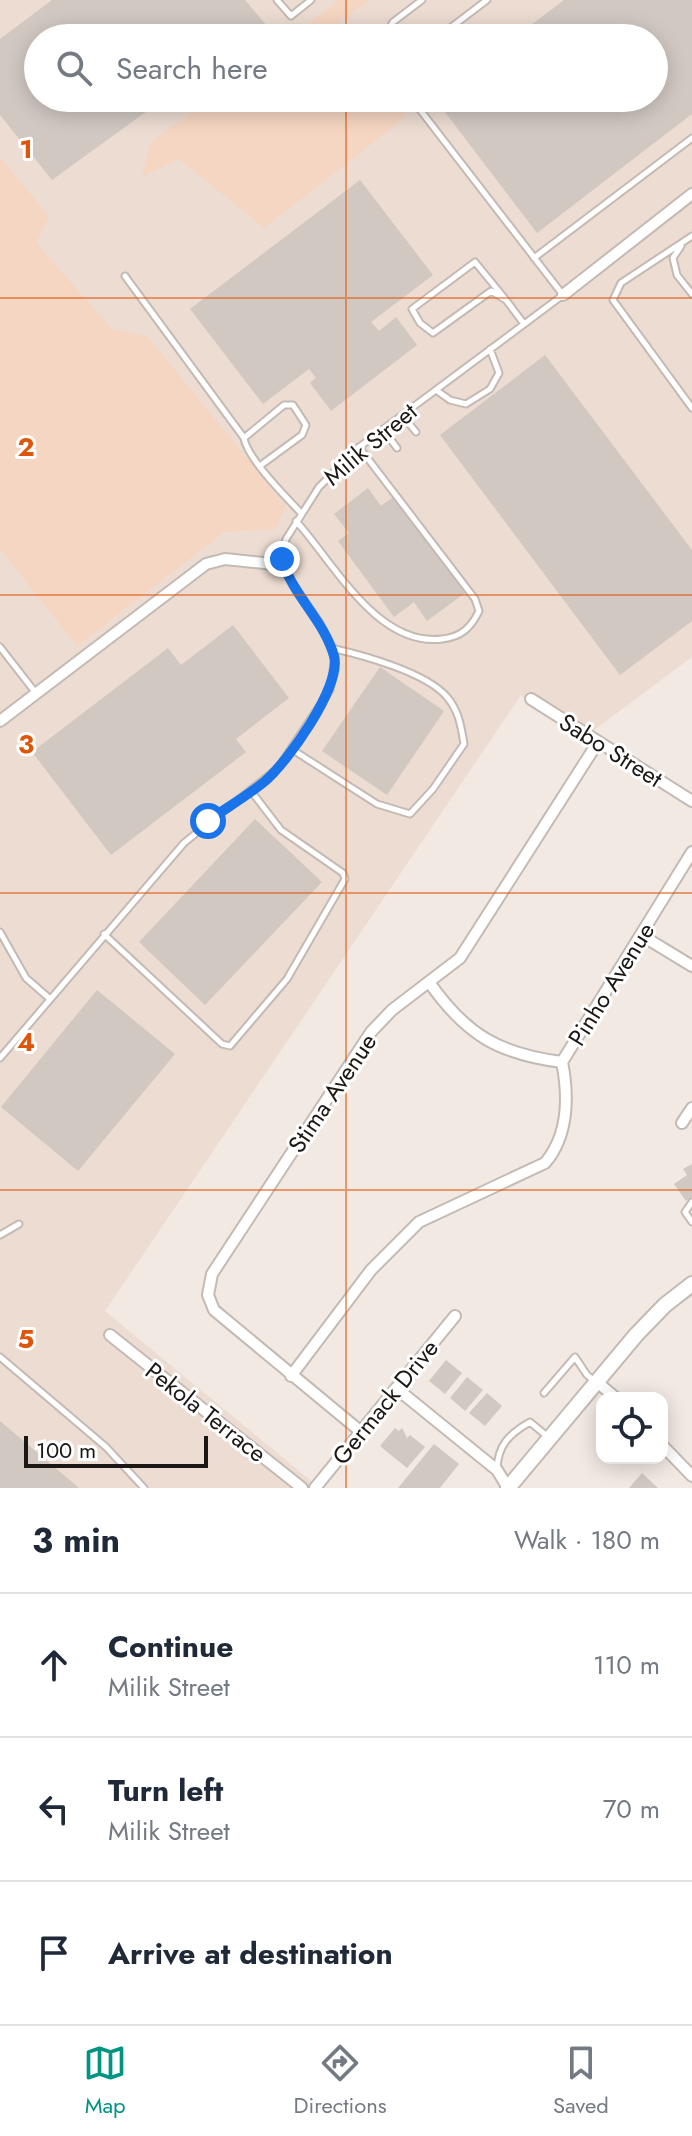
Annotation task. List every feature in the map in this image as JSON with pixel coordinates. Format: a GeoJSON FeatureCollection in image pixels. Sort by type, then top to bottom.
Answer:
{"type":"FeatureCollection","features":[{"type":"Feature","properties":{"kind":"main road"},"geometry":{"type":"LineString","coordinates":[[508,1488],[655,1314],[692,1284]]}},
{"type":"Feature","properties":{"kind":"street","name":"Milik Street"},"geometry":{"type":"LineString","coordinates":[[563,295],[692,194]]}},
{"type":"Feature","properties":{"kind":"street"},"geometry":{"type":"LineString","coordinates":[[0,721],[206,564],[225,559],[283,565]]}},
{"type":"Feature","properties":{"kind":"street","name":"Sabo Street"},"geometry":{"type":"LineString","coordinates":[[531,699],[692,801]]}},
{"type":"Feature","properties":{"kind":"street","name":"Stima Avenue"},"geometry":{"type":"LineString","coordinates":[[360,1431],[214,1310],[208,1295],[212,1274],[371,1032],[392,1010],[460,958],[598,742]]}},
{"type":"Feature","properties":{"kind":"street","name":"Pinho Avenue"},"geometry":{"type":"LineString","coordinates":[[291,1376],[371,1270],[419,1222],[545,1163],[559,1147],[566,1081],[562,1062],[692,852]]}},
{"type":"Feature","properties":{"kind":"street"},"geometry":{"type":"LineString","coordinates":[[641,935],[692,966]]}},
{"type":"Feature","properties":{"kind":"street"},"geometry":{"type":"LineString","coordinates":[[429,982],[456,1015],[491,1045],[518,1055],[562,1062]]}},
{"type":"Feature","properties":{"kind":"street"},"geometry":{"type":"LineString","coordinates":[[682,1123],[692,1108]]}},
{"type":"Feature","properties":{"kind":"street","name":"Germack Drive"},"geometry":{"type":"LineString","coordinates":[[315,1488],[455,1316]]}},
{"type":"Feature","properties":{"kind":"street","name":"Pekola Terrace"},"geometry":{"type":"LineString","coordinates":[[110,1335],[302,1488]]}},
{"type":"Feature","properties":{"kind":"street"},"geometry":{"type":"LineString","coordinates":[[597,1382],[609,1392]]}},
{"type":"Feature","properties":{"kind":"street"},"geometry":{"type":"LineString","coordinates":[[396,1388],[497,1470],[508,1488]]}},
{"type":"Feature","properties":{"kind":"street"},"geometry":{"type":"LineString","coordinates":[[668,1451],[692,1476]]}},
{"type":"Feature","properties":{"kind":"lane"},"geometry":{"type":"LineString","coordinates":[[277,0],[291,16],[311,0]]}},
{"type":"Feature","properties":{"kind":"lane"},"geometry":{"type":"LineString","coordinates":[[392,24],[422,0]]}},
{"type":"Feature","properties":{"kind":"lane"},"geometry":{"type":"LineString","coordinates":[[455,24],[487,0]]}},
{"type":"Feature","properties":{"kind":"lane"},"geometry":{"type":"LineString","coordinates":[[422,112],[563,295]]}},
{"type":"Feature","properties":{"kind":"lane"},"geometry":{"type":"LineString","coordinates":[[534,258],[692,138]]}},
{"type":"Feature","properties":{"kind":"lane"},"geometry":{"type":"LineString","coordinates":[[692,236],[621,283],[613,300],[619,313],[692,408]]}},
{"type":"Feature","properties":{"kind":"lane"},"geometry":{"type":"LineString","coordinates":[[684,242],[673,258],[677,275],[692,294]]}},
{"type":"Feature","properties":{"kind":"lane"},"geometry":{"type":"LineString","coordinates":[[506,300],[491,291],[433,333],[420,323],[412,309],[475,262],[506,300],[524,324]]}},
{"type":"Feature","properties":{"kind":"lane"},"geometry":{"type":"LineString","coordinates":[[125,276],[261,465],[300,512]]}},
{"type":"Feature","properties":{"kind":"lane","name":"Milik Street"},"geometry":{"type":"LineString","coordinates":[[283,565],[285,543],[300,512],[336,466],[563,295]]}},
{"type":"Feature","properties":{"kind":"lane"},"geometry":{"type":"LineString","coordinates":[[436,390],[450,400],[466,404],[490,389],[499,373],[490,349]]}},
{"type":"Feature","properties":{"kind":"lane"},"geometry":{"type":"LineString","coordinates":[[244,438],[284,405],[293,405],[301,415],[306,425],[302,435],[261,465]]}},
{"type":"Feature","properties":{"kind":"lane"},"geometry":{"type":"LineString","coordinates":[[402,415],[416,432]]}},
{"type":"Feature","properties":{"kind":"lane"},"geometry":{"type":"LineString","coordinates":[[383,429],[397,448]]}},
{"type":"Feature","properties":{"kind":"lane"},"geometry":{"type":"LineString","coordinates":[[296,521],[386,626],[430,640],[452,638],[474,622],[479,611],[475,599],[359,447]]}},
{"type":"Feature","properties":{"kind":"lane"},"geometry":{"type":"LineString","coordinates":[[0,1058],[184,843],[278,768],[330,690],[335,671],[330,648],[320,623],[283,565]]}},
{"type":"Feature","properties":{"kind":"lane"},"geometry":{"type":"LineString","coordinates":[[0,647],[36,693]]}},
{"type":"Feature","properties":{"kind":"lane"},"geometry":{"type":"LineString","coordinates":[[293,749],[377,804],[410,814],[433,789],[464,744],[459,715],[446,694],[366,656],[330,648]]}},
{"type":"Feature","properties":{"kind":"lane"},"geometry":{"type":"LineString","coordinates":[[104,934],[222,1044],[230,1046],[287,979],[345,879],[343,873],[281,830],[251,791]]}},
{"type":"Feature","properties":{"kind":"lane"},"geometry":{"type":"LineString","coordinates":[[0,932],[26,978],[50,999]]}},
{"type":"Feature","properties":{"kind":"lane"},"geometry":{"type":"LineString","coordinates":[[692,1202],[685,1212],[692,1222]]}},
{"type":"Feature","properties":{"kind":"lane"},"geometry":{"type":"LineString","coordinates":[[0,1235],[19,1224]]}},
{"type":"Feature","properties":{"kind":"lane"},"geometry":{"type":"LineString","coordinates":[[0,1357],[106,1447],[144,1488]]}},
{"type":"Feature","properties":{"kind":"lane"},"geometry":{"type":"LineString","coordinates":[[544,1393],[575,1357],[587,1375],[597,1382]]}},
{"type":"Feature","properties":{"kind":"lane"},"geometry":{"type":"LineString","coordinates":[[497,1470],[498,1450],[514,1431],[530,1422],[549,1438]]}},
{"type":"Feature","properties":{"kind":"shaded area"},"geometry":{"type":"Polygon","coordinates":[[[0,0],[692,0],[692,657],[586,736],[521,695],[105,1311],[315,1484],[312,1488],[0,1488],[0,0]]]}},
{"type":"Feature","properties":{"kind":"shaded area"},"geometry":{"type":"Polygon","coordinates":[[[339,0],[370,0],[337,24],[307,24],[339,0]]]}},
{"type":"Feature","properties":{"kind":"shaded area"},"geometry":{"type":"Polygon","coordinates":[[[191,112],[402,112],[406,117],[264,228],[179,159],[142,177],[150,143],[191,112]]]}},
{"type":"Feature","properties":{"kind":"shaded area"},"geometry":{"type":"Polygon","coordinates":[[[0,157],[49,217],[36,243],[112,329],[147,336],[286,506],[275,529],[224,532],[77,646],[0,549],[0,157]]]}},
{"type":"Feature","properties":{"kind":"building"},"geometry":{"type":"Polygon","coordinates":[[[52,0],[245,0],[265,24],[24,24],[24,112],[146,112],[52,180],[0,115],[0,39],[52,0]]]}},
{"type":"Feature","properties":{"kind":"building"},"geometry":{"type":"Polygon","coordinates":[[[564,0],[692,0],[692,114],[537,233],[445,112],[668,112],[668,24],[532,24],[564,0]]]}},
{"type":"Feature","properties":{"kind":"building"},"geometry":{"type":"Polygon","coordinates":[[[360,180],[433,275],[371,322],[379,331],[396,317],[417,345],[331,411],[310,383],[316,378],[309,369],[263,404],[190,309],[360,180]]]}},
{"type":"Feature","properties":{"kind":"building"},"geometry":{"type":"Polygon","coordinates":[[[545,355],[692,550],[692,621],[620,675],[440,435],[545,355]]]}},
{"type":"Feature","properties":{"kind":"building"},"geometry":{"type":"Polygon","coordinates":[[[368,488],[381,506],[393,497],[465,593],[427,621],[414,602],[394,617],[338,541],[349,533],[334,514],[368,488]]]}},
{"type":"Feature","properties":{"kind":"building"},"geometry":{"type":"Polygon","coordinates":[[[233,625],[289,698],[236,739],[246,752],[111,855],[32,752],[168,648],[181,665],[233,625]]]}},
{"type":"Feature","properties":{"kind":"building"},"geometry":{"type":"Polygon","coordinates":[[[380,667],[444,711],[387,795],[322,751],[380,667]]]}},
{"type":"Feature","properties":{"kind":"building"},"geometry":{"type":"Polygon","coordinates":[[[255,819],[322,882],[205,1005],[139,942],[255,819]]]}},
{"type":"Feature","properties":{"kind":"building"},"geometry":{"type":"Polygon","coordinates":[[[97,990],[175,1054],[78,1171],[1,1107],[97,990]]]}},
{"type":"Feature","properties":{"kind":"building"},"geometry":{"type":"Polygon","coordinates":[[[692,1164],[692,1197],[686,1201],[674,1184],[687,1175],[683,1169],[692,1164]]]}},
{"type":"Feature","properties":{"kind":"building"},"geometry":{"type":"Polygon","coordinates":[[[446,1360],[462,1373],[445,1394],[429,1381],[446,1360]]]}},
{"type":"Feature","properties":{"kind":"building"},"geometry":{"type":"Polygon","coordinates":[[[467,1377],[483,1390],[465,1411],[450,1398],[467,1377]]]}},
{"type":"Feature","properties":{"kind":"building"},"geometry":{"type":"Polygon","coordinates":[[[487,1393],[502,1406],[485,1426],[469,1413],[487,1393]]]}},
{"type":"Feature","properties":{"kind":"building"},"geometry":{"type":"Polygon","coordinates":[[[0,1421],[79,1488],[0,1488],[0,1421]]]}},
{"type":"Feature","properties":{"kind":"building"},"geometry":{"type":"Polygon","coordinates":[[[395,1428],[399,1431],[402,1428],[407,1438],[410,1435],[425,1447],[407,1468],[380,1446],[395,1428]]]}},
{"type":"Feature","properties":{"kind":"building"},"geometry":{"type":"Polygon","coordinates":[[[434,1444],[459,1464],[440,1488],[398,1488],[434,1444]]]}},
{"type":"Feature","properties":{"kind":"building"},"geometry":{"type":"Polygon","coordinates":[[[642,1473],[658,1488],[629,1488],[642,1473]]]}},
{"type":"Feature","properties":{"kind":"route"},"geometry":{"type":"LineString","coordinates":[[208,821],[263,783],[278,768],[330,690],[335,657],[320,623],[285,572],[282,559]]}}]}
